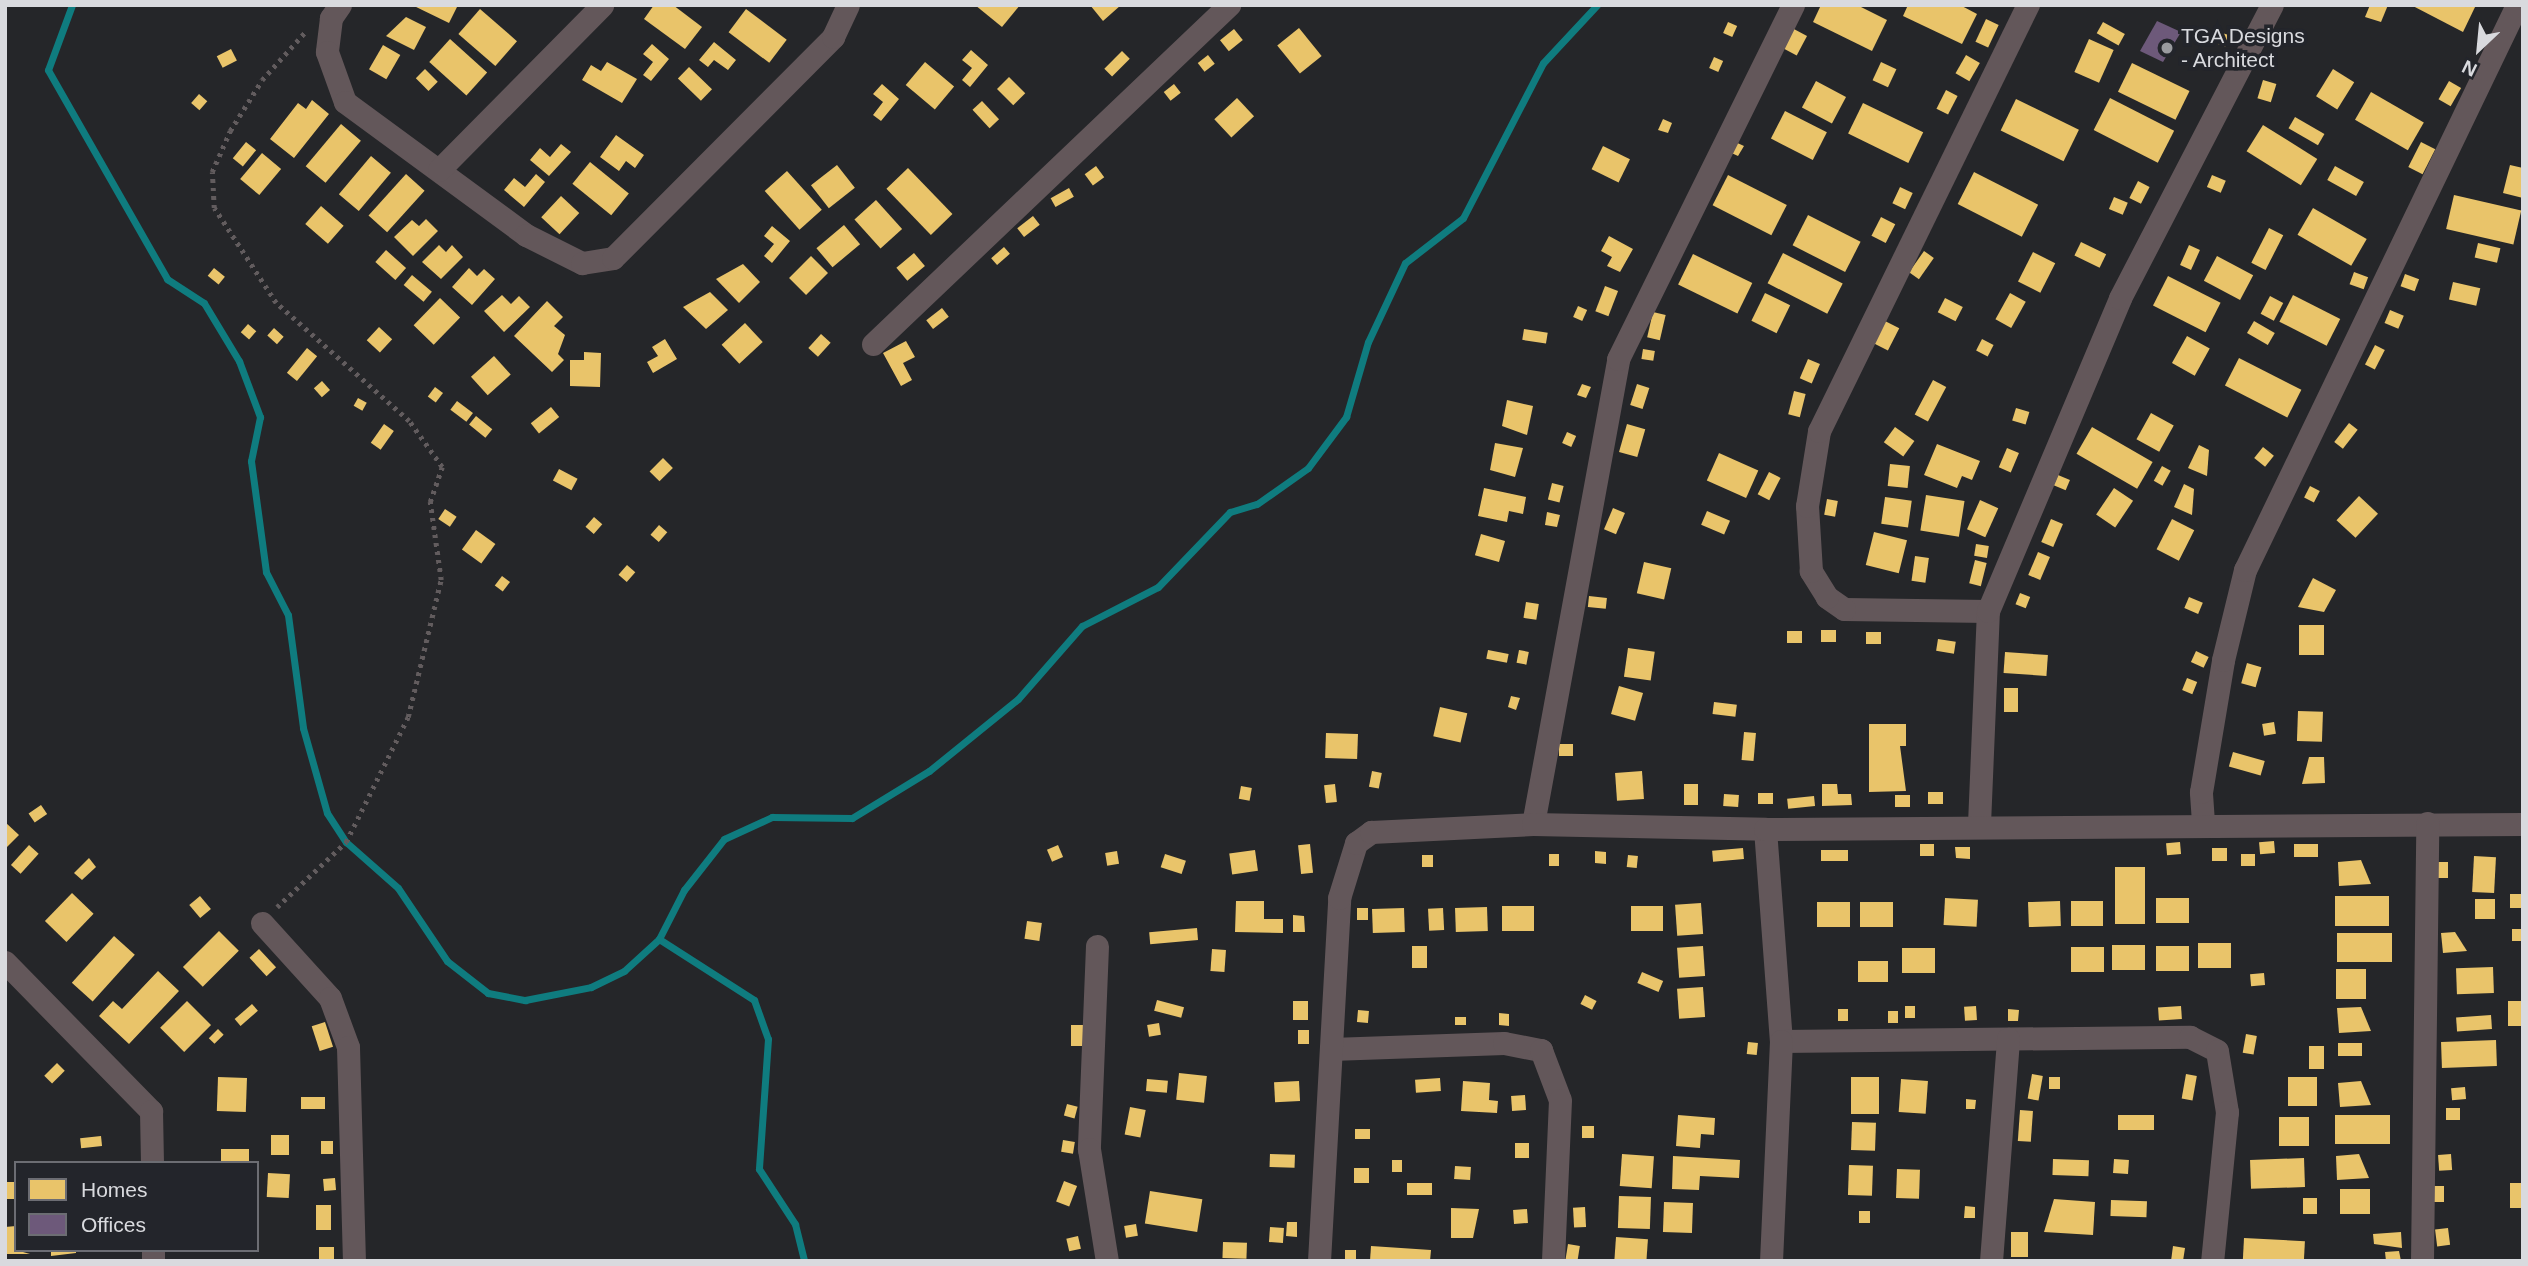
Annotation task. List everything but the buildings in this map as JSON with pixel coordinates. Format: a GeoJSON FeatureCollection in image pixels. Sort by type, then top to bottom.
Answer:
{"type":"FeatureCollection","features":[{"type":"Feature","properties":{"kind":"street"},"geometry":{"type":"LineString","coordinates":[[439,170],[602,5]]}},
{"type":"Feature","properties":{"kind":"street"},"geometry":{"type":"LineString","coordinates":[[335,12],[327,51],[345,102],[526,235],[582,263],[613,258],[833,37],[848,5]]}},
{"type":"Feature","properties":{"kind":"street"},"geometry":{"type":"LineString","coordinates":[[873,344],[1229,5]]}},
{"type":"Feature","properties":{"kind":"street"},"geometry":{"type":"LineString","coordinates":[[1533,824],[1618,359],[1793,5]]}},
{"type":"Feature","properties":{"kind":"street"},"geometry":{"type":"LineString","coordinates":[[1988,611],[1844,609],[1827,597],[1811,571],[1807,506],[1819,431],[2028,5]]}},
{"type":"Feature","properties":{"kind":"street"},"geometry":{"type":"LineString","coordinates":[[1979,824],[1988,611],[2120,298],[2272,5]]}},
{"type":"Feature","properties":{"kind":"street"},"geometry":{"type":"LineString","coordinates":[[2203,822],[2207,752],[2245,570],[2517,5]]}},
{"type":"Feature","properties":{"kind":"street"},"geometry":{"type":"LineString","coordinates":[[1318,1261],[1339,898],[1356,843],[1371,832],[1533,824],[1765,829],[2203,822],[2523,824]]}},
{"type":"Feature","properties":{"kind":"street"},"geometry":{"type":"LineString","coordinates":[[2422,1261],[2427,823]]}},
{"type":"Feature","properties":{"kind":"street"},"geometry":{"type":"LineString","coordinates":[[1765,829],[1781,1041],[1771,1261]]}},
{"type":"Feature","properties":{"kind":"street"},"geometry":{"type":"LineString","coordinates":[[262,923],[330,998],[348,1047],[355,1261]]}},
{"type":"Feature","properties":{"kind":"street"},"geometry":{"type":"LineString","coordinates":[[1097,946],[1089,1149],[1107,1261]]}},
{"type":"Feature","properties":{"kind":"street"},"geometry":{"type":"LineString","coordinates":[[5,962],[151,1111],[152,1161]]}},
{"type":"Feature","properties":{"kind":"street"},"geometry":{"type":"LineString","coordinates":[[1781,1041],[2190,1037],[2217,1051],[2227,1112],[2212,1261]]}},
{"type":"Feature","properties":{"kind":"street"},"geometry":{"type":"LineString","coordinates":[[1991,1261],[2008,1039]]}},
{"type":"Feature","properties":{"kind":"street"},"geometry":{"type":"LineString","coordinates":[[1331,1049],[1504,1043],[1541,1050],[1560,1100],[1553,1261]]}},
{"type":"Feature","properties":{"kind":"path"},"geometry":{"type":"LineString","coordinates":[[262,923],[346,842],[408,717],[442,580],[430,502],[442,467],[409,421],[276,303],[214,208],[212,172],[230,131],[301,33],[335,12]]}},
{"type":"Feature","properties":{"kind":"waterway"},"geometry":{"type":"LineString","coordinates":[[72,5],[48,70],[167,279],[204,303],[239,361],[260,417],[251,461],[266,572],[288,615],[303,728],[327,813],[346,842],[398,888],[447,961],[488,993],[525,1000],[591,987],[624,971],[659,939],[684,890],[724,839],[772,817],[852,818],[929,771],[1018,699],[1082,626],[1158,587],[1230,512],[1257,504],[1308,468],[1346,417],[1368,342],[1405,263],[1463,218],[1543,63],[1597,5]]}},
{"type":"Feature","properties":{"kind":"waterway"},"geometry":{"type":"LineString","coordinates":[[659,939],[754,1000],[768,1039],[759,1169],[795,1224],[804,1261]]}},
{"type":"Feature","properties":{"kind":"place","name":"TGA Designs - Architect"},"geometry":{"type":"Point","coordinates":[2167,48]}}]}
